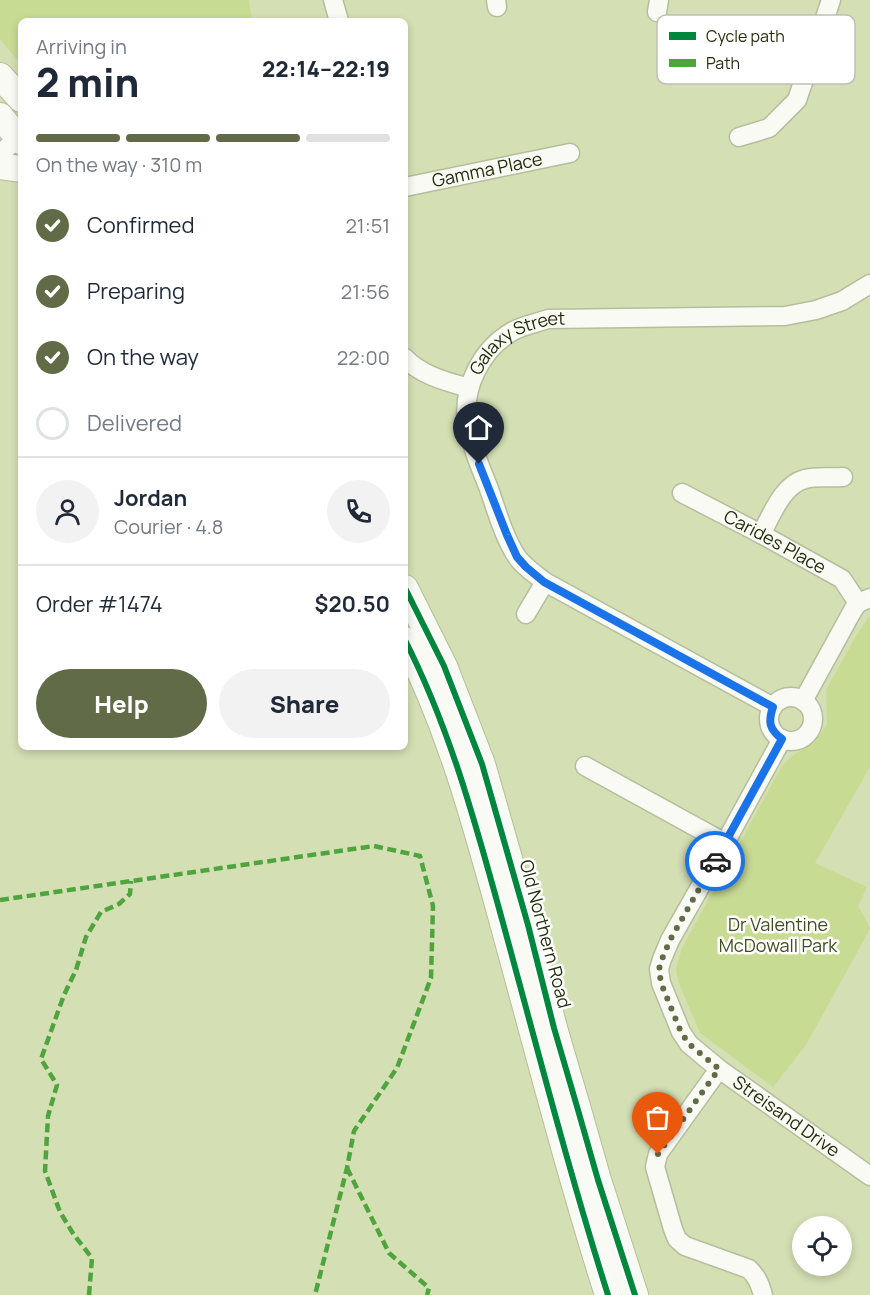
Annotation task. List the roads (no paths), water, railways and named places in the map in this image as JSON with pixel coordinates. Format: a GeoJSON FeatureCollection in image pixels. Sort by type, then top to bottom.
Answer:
{"type":"FeatureCollection","features":[{"type":"Feature","properties":{"kind":"highway"},"geometry":{"type":"LineString","coordinates":[[0,76],[18,97]]}},
{"type":"Feature","properties":{"kind":"highway"},"geometry":{"type":"LineString","coordinates":[[0,117],[15,142]]}},
{"type":"Feature","properties":{"kind":"highway"},"geometry":{"type":"LineString","coordinates":[[0,166],[18,169]]}},
{"type":"Feature","properties":{"kind":"highway","name":"Old Northern Road"},"geometry":{"type":"LineString","coordinates":[[408,594],[444,666],[482,764],[528,925],[554,1028],[635,1295]]}},
{"type":"Feature","properties":{"kind":"highway","name":"Old Northern Road"},"geometry":{"type":"LineString","coordinates":[[408,647],[440,717],[464,784],[575,1185],[608,1295]]}},
{"type":"Feature","properties":{"kind":"street"},"geometry":{"type":"LineString","coordinates":[[333,0],[338,18]]}},
{"type":"Feature","properties":{"kind":"street"},"geometry":{"type":"LineString","coordinates":[[826,15],[831,0]]}},
{"type":"Feature","properties":{"kind":"street"},"geometry":{"type":"LineString","coordinates":[[739,137],[769,128],[797,100],[802,84]]}},
{"type":"Feature","properties":{"kind":"street"},"geometry":{"type":"LineString","coordinates":[[0,117],[18,103]]}},
{"type":"Feature","properties":{"kind":"street","name":"Gamma Place"},"geometry":{"type":"LineString","coordinates":[[408,186],[570,153]]}},
{"type":"Feature","properties":{"kind":"street","name":"Galaxy Street"},"geometry":{"type":"LineString","coordinates":[[773,707],[544,582],[526,567],[517,557],[498,514],[472,444],[466,411],[470,388],[481,362],[502,338],[515,330],[548,319],[785,316],[816,310],[842,301],[870,284]]}},
{"type":"Feature","properties":{"kind":"street"},"geometry":{"type":"LineString","coordinates":[[408,361],[440,380],[470,388]]}},
{"type":"Feature","properties":{"kind":"street"},"geometry":{"type":"LineString","coordinates":[[761,534],[790,486],[804,479],[843,477]]}},
{"type":"Feature","properties":{"kind":"street","name":"Carides Place"},"geometry":{"type":"LineString","coordinates":[[682,493],[842,579],[864,601]]}},
{"type":"Feature","properties":{"kind":"street"},"geometry":{"type":"LineString","coordinates":[[526,614],[544,582]]}},
{"type":"Feature","properties":{"kind":"street"},"geometry":{"type":"LineString","coordinates":[[803,700],[853,610],[864,601]]}},
{"type":"Feature","properties":{"kind":"street"},"geometry":{"type":"LineString","coordinates":[[790,697],[803,700],[813,714],[811,729],[798,740],[782,739],[770,725],[773,707],[783,699],[790,697]]}},
{"type":"Feature","properties":{"kind":"street","name":"Streisand Drive"},"geometry":{"type":"LineString","coordinates":[[782,739],[670,940],[659,969],[661,983],[681,1032],[689,1044],[719,1069],[870,1176]]}},
{"type":"Feature","properties":{"kind":"street"},"geometry":{"type":"LineString","coordinates":[[585,766],[725,843]]}},
{"type":"Feature","properties":{"kind":"street"},"geometry":{"type":"LineString","coordinates":[[719,1069],[658,1154],[655,1167],[677,1239],[686,1245],[749,1269],[756,1276],[763,1295]]}},
{"type":"Feature","properties":{"kind":"park label","name":"Dr Valentine McDowall Park"},"geometry":{"type":"Point","coordinates":[778,935]}}]}
